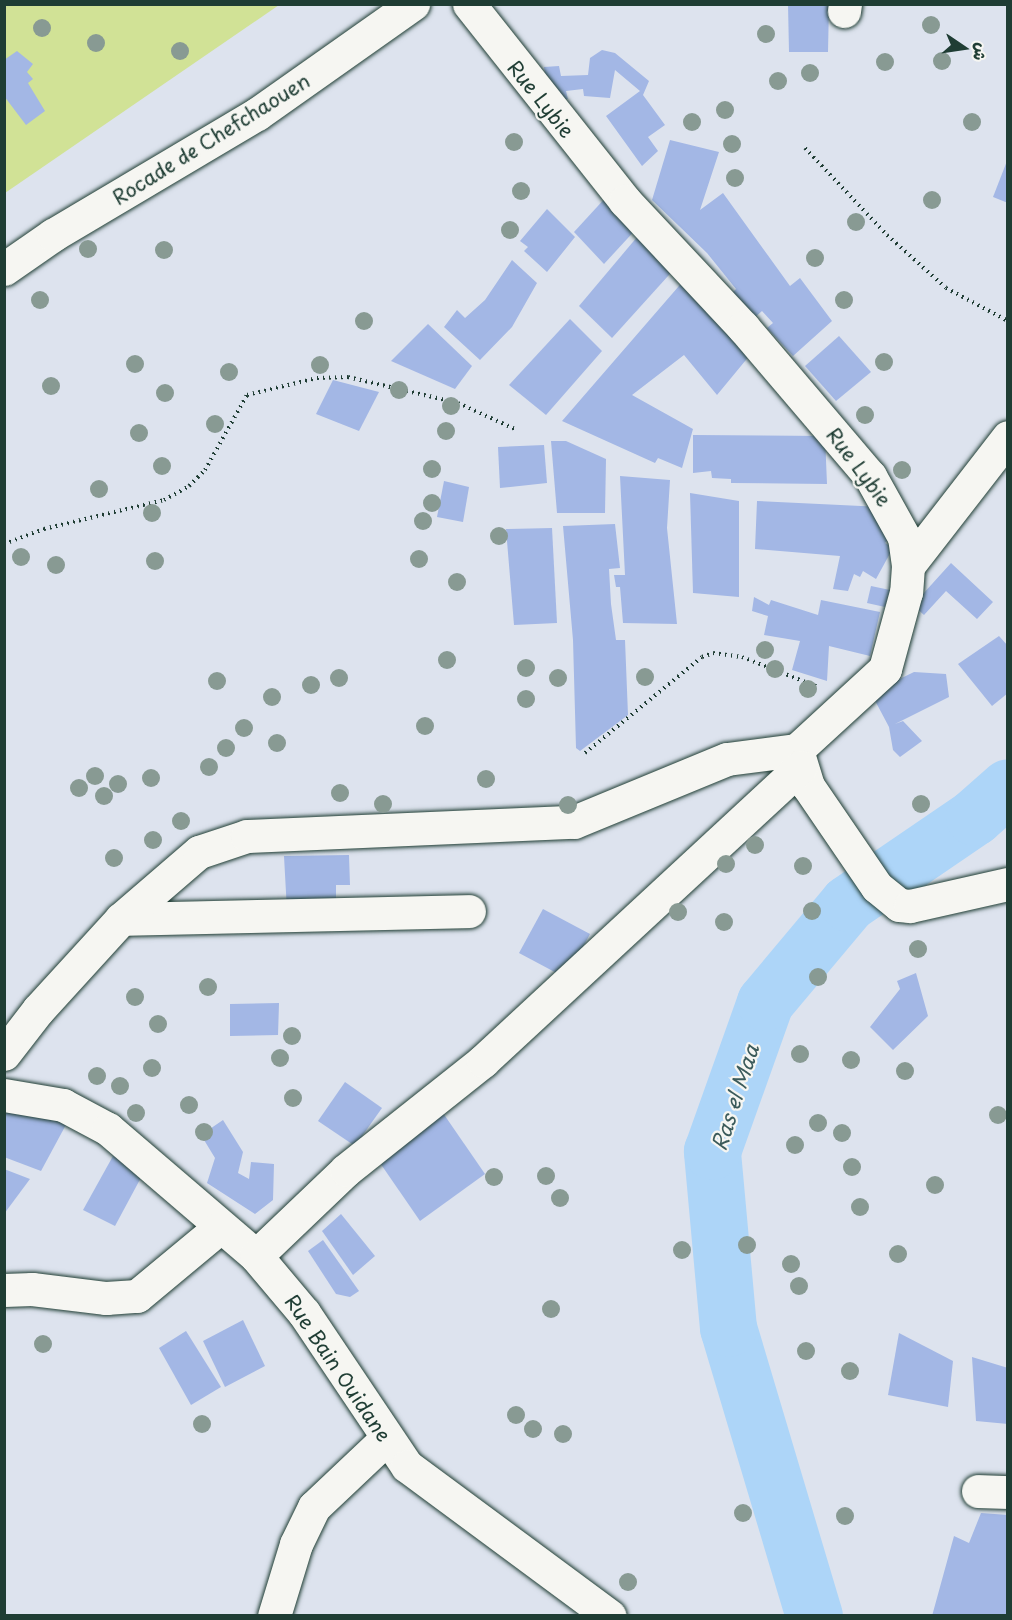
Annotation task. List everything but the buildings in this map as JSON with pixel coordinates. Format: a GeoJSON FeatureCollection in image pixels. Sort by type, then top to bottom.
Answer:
{"type":"FeatureCollection","features":[{"type":"Feature","properties":{"kind":"street","name":"Rocade de Chefchaouen"},"geometry":{"type":"LineString","coordinates":[[4,269],[53,235],[257,114],[413,4]]}},
{"type":"Feature","properties":{"kind":"street","name":"Rue Lybie"},"geometry":{"type":"LineString","coordinates":[[256,1256],[346,1170],[483,1061],[802,768],[841,707],[878,679],[885,669],[906,592],[908,566],[904,537],[870,476],[743,327],[625,201],[469,4]]}},
{"type":"Feature","properties":{"kind":"street"},"geometry":{"type":"LineString","coordinates":[[908,566],[1008,437]]}},
{"type":"Feature","properties":{"kind":"street"},"geometry":{"type":"LineString","coordinates":[[4,1054],[38,1010],[121,919],[199,852],[247,836],[574,822],[727,759],[802,768],[877,887],[887,898],[910,906],[1008,884]]}},
{"type":"Feature","properties":{"kind":"street"},"geometry":{"type":"LineString","coordinates":[[121,919],[469,911]]}},
{"type":"Feature","properties":{"kind":"street","name":"Rue Bain Ouidane"},"geometry":{"type":"LineString","coordinates":[[4,1095],[63,1105],[84,1113],[108,1129],[219,1227],[256,1256],[310,1322],[386,1439],[420,1478],[610,1616]]}},
{"type":"Feature","properties":{"kind":"street"},"geometry":{"type":"LineString","coordinates":[[4,1290],[32,1289],[106,1298],[136,1296],[219,1227]]}},
{"type":"Feature","properties":{"kind":"street"},"geometry":{"type":"LineString","coordinates":[[274,1616],[296,1544],[314,1507],[386,1439]]}},
{"type":"Feature","properties":{"kind":"path"},"geometry":{"type":"LineString","coordinates":[[805,148],[887,235],[946,288],[1008,321]]}},
{"type":"Feature","properties":{"kind":"path"},"geometry":{"type":"LineString","coordinates":[[4,543],[44,529],[164,500],[189,486],[205,470],[247,395],[316,378],[348,377],[458,403],[517,430]]}},
{"type":"Feature","properties":{"kind":"path"},"geometry":{"type":"LineString","coordinates":[[585,753],[702,657],[713,653],[742,657],[804,679],[841,707]]}},
{"type":"Feature","properties":{"kind":"green space"},"geometry":{"type":"Polygon","coordinates":[[[5,5],[279,5],[5,193],[5,5]]]}},
{"type":"Feature","properties":{"kind":"waterway","name":"Ras el Maa"},"geometry":{"type":"LineString","coordinates":[[814,1616],[728,1328],[712,1151],[765,1002],[848,903],[974,817],[1008,787]]}}]}
